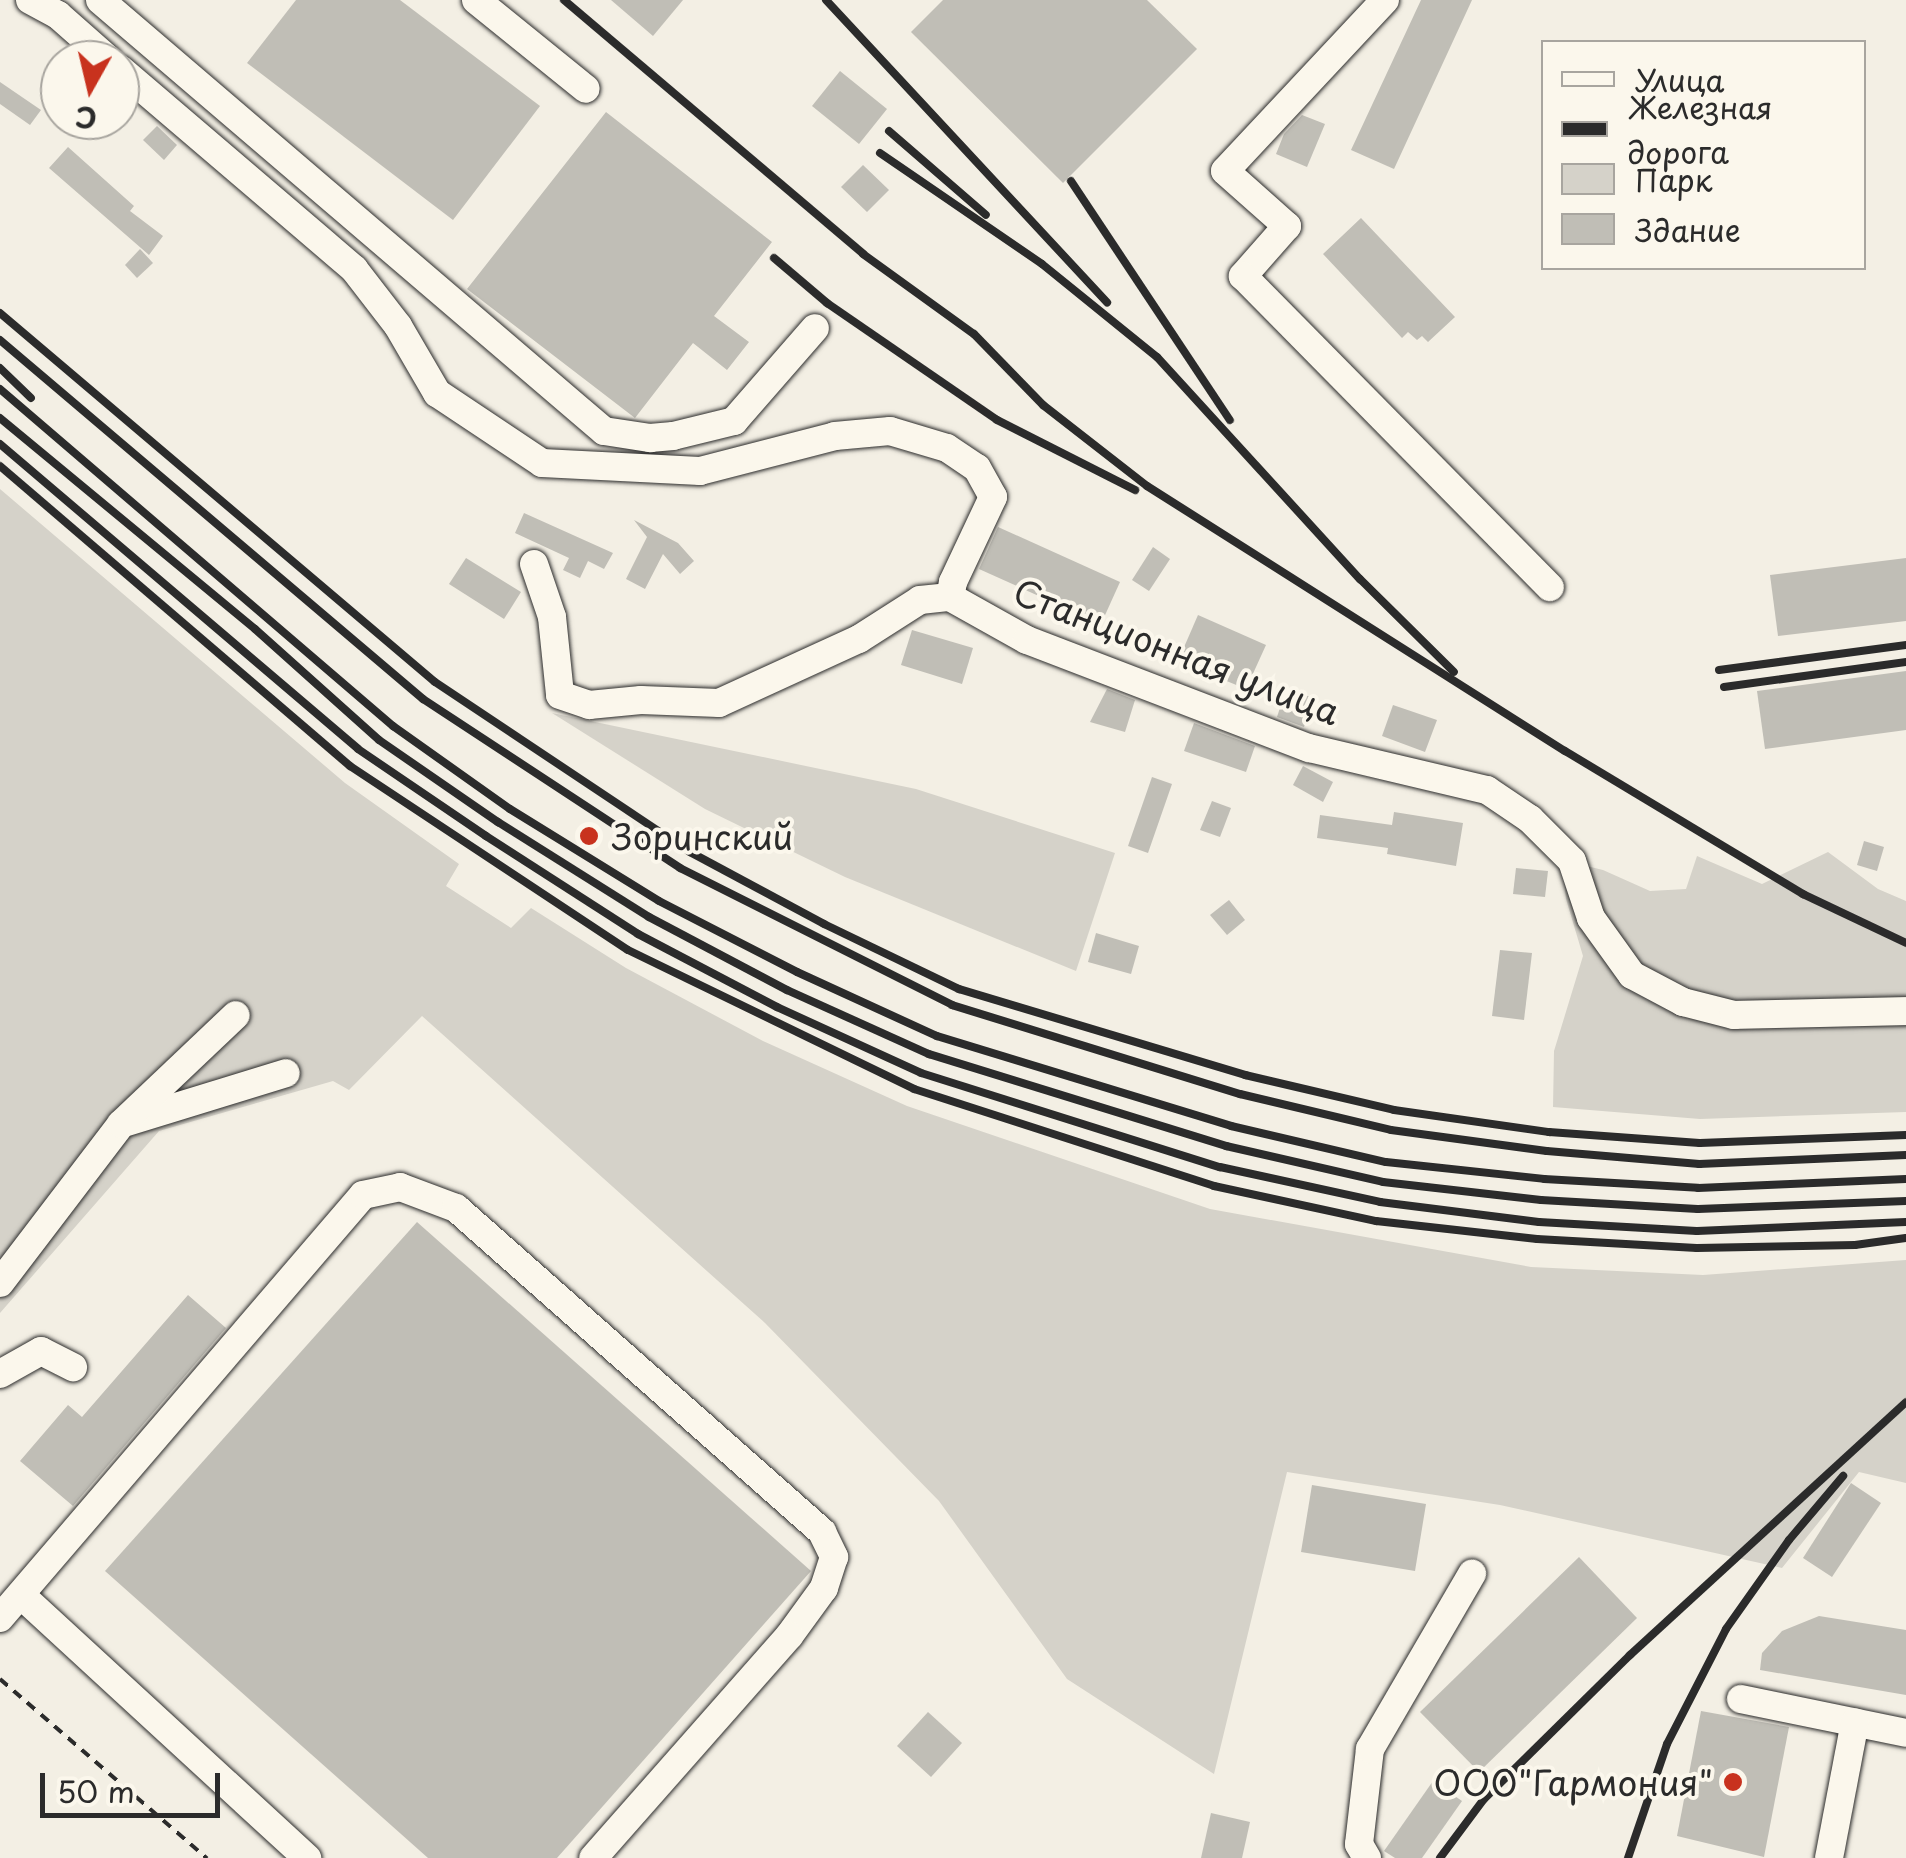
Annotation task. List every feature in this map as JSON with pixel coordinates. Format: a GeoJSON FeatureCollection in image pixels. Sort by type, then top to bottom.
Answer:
{"type":"FeatureCollection","features":[{"type":"Feature","properties":{"kind":"street"},"geometry":{"type":"LineString","coordinates":[[30,0],[58,16],[86,40]]}},
{"type":"Feature","properties":{"kind":"street"},"geometry":{"type":"LineString","coordinates":[[476,0],[586,89]]}},
{"type":"Feature","properties":{"kind":"street"},"geometry":{"type":"LineString","coordinates":[[1385,0],[1225,170],[1287,226],[1242,276],[1550,587]]}},
{"type":"Feature","properties":{"kind":"street"},"geometry":{"type":"LineString","coordinates":[[120,6],[604,431],[673,436],[734,421],[815,328]]}},
{"type":"Feature","properties":{"kind":"street"},"geometry":{"type":"LineString","coordinates":[[140,87],[354,269],[398,326],[438,393],[542,464],[700,471],[835,436],[890,431],[947,448],[977,468],[992,497],[952,582],[950,597],[920,600],[859,639],[719,703],[641,700],[589,706],[560,695],[552,617],[534,564]]}},
{"type":"Feature","properties":{"kind":"street","name":"Станционная улица"},"geometry":{"type":"LineString","coordinates":[[950,597],[1026,640],[1309,748],[1487,790],[1530,818],[1572,861],[1591,918],[1632,976],[1682,1002],[1734,1015],[1906,1011]]}},
{"type":"Feature","properties":{"kind":"street"},"geometry":{"type":"LineString","coordinates":[[0,1283],[121,1124],[236,1015]]}},
{"type":"Feature","properties":{"kind":"street"},"geometry":{"type":"LineString","coordinates":[[121,1124],[286,1073]]}},
{"type":"Feature","properties":{"kind":"street"},"geometry":{"type":"LineString","coordinates":[[0,1618],[363,1195],[400,1187],[456,1208],[822,1532],[834,1558],[824,1588],[789,1636],[594,1858]]}},
{"type":"Feature","properties":{"kind":"street"},"geometry":{"type":"LineString","coordinates":[[0,1374],[41,1351],[73,1368]]}},
{"type":"Feature","properties":{"kind":"street"},"geometry":{"type":"LineString","coordinates":[[1367,1858],[1359,1844],[1370,1749],[1472,1574]]}},
{"type":"Feature","properties":{"kind":"street"},"geometry":{"type":"LineString","coordinates":[[21,1595],[308,1858]]}},
{"type":"Feature","properties":{"kind":"street"},"geometry":{"type":"LineString","coordinates":[[1741,1699],[1906,1733]]}},
{"type":"Feature","properties":{"kind":"street"},"geometry":{"type":"LineString","coordinates":[[1829,1858],[1855,1722]]}},
{"type":"Feature","properties":{"kind":"path"},"geometry":{"type":"LineString","coordinates":[[0,1679],[208,1858]]}},
{"type":"Feature","properties":{"kind":"green space"},"geometry":{"type":"Polygon","coordinates":[[[0,489],[345,783],[459,864],[446,886],[511,928],[531,908],[626,968],[763,1041],[907,1106],[1210,1209],[1531,1267],[1703,1275],[1906,1260],[1906,1483],[1859,1472],[1782,1568],[1500,1505],[1287,1472],[1214,1774],[1067,1679],[939,1501],[765,1323],[422,1016],[349,1090],[333,1081],[159,1131],[0,1313],[0,489]]]}},
{"type":"Feature","properties":{"kind":"green space"},"geometry":{"type":"Polygon","coordinates":[[[552,713],[916,789],[1115,853],[1076,971],[845,877],[705,809],[552,713]]]}},
{"type":"Feature","properties":{"kind":"green space"},"geometry":{"type":"Polygon","coordinates":[[[1828,852],[1878,889],[1906,901],[1906,1112],[1700,1119],[1553,1107],[1554,1051],[1583,956],[1566,899],[1562,860],[1603,870],[1650,891],[1686,889],[1697,856],[1762,884],[1828,852]]]}},
{"type":"Feature","properties":{"kind":"building"},"geometry":{"type":"Polygon","coordinates":[[[296,0],[400,0],[540,106],[453,220],[247,63],[296,0]]]}},
{"type":"Feature","properties":{"kind":"building"},"geometry":{"type":"Polygon","coordinates":[[[611,0],[683,0],[653,36],[611,0]]]}},
{"type":"Feature","properties":{"kind":"building"},"geometry":{"type":"Polygon","coordinates":[[[943,0],[1147,0],[1197,49],[1063,183],[911,32],[943,0]]]}},
{"type":"Feature","properties":{"kind":"building"},"geometry":{"type":"Polygon","coordinates":[[[1421,0],[1472,0],[1394,169],[1351,150],[1421,0]]]}},
{"type":"Feature","properties":{"kind":"building"},"geometry":{"type":"Polygon","coordinates":[[[840,71],[887,109],[859,144],[812,106],[840,71]]]}},
{"type":"Feature","properties":{"kind":"building"},"geometry":{"type":"Polygon","coordinates":[[[0,82],[40,111],[30,125],[0,104],[0,82]]]}},
{"type":"Feature","properties":{"kind":"building"},"geometry":{"type":"Polygon","coordinates":[[[606,112],[772,242],[714,316],[749,342],[727,370],[693,343],[635,418],[467,289],[606,112]]]}},
{"type":"Feature","properties":{"kind":"building"},"geometry":{"type":"Polygon","coordinates":[[[1302,115],[1325,124],[1307,167],[1276,154],[1284,134],[1302,115]]]}},
{"type":"Feature","properties":{"kind":"building"},"geometry":{"type":"Polygon","coordinates":[[[157,126],[177,145],[164,160],[143,140],[157,126]]]}},
{"type":"Feature","properties":{"kind":"building"},"geometry":{"type":"Polygon","coordinates":[[[68,147],[134,206],[130,211],[163,236],[149,255],[49,168],[68,147]]]}},
{"type":"Feature","properties":{"kind":"building"},"geometry":{"type":"Polygon","coordinates":[[[863,165],[889,190],[867,212],[841,187],[863,165]]]}},
{"type":"Feature","properties":{"kind":"building"},"geometry":{"type":"Polygon","coordinates":[[[1361,218],[1455,317],[1428,342],[1422,336],[1417,340],[1408,332],[1402,338],[1323,254],[1361,218]]]}},
{"type":"Feature","properties":{"kind":"building"},"geometry":{"type":"Polygon","coordinates":[[[140,249],[153,263],[137,278],[125,265],[140,249]]]}},
{"type":"Feature","properties":{"kind":"building"},"geometry":{"type":"Polygon","coordinates":[[[524,513],[613,553],[604,569],[588,561],[580,578],[563,570],[569,558],[515,533],[524,513]]]}},
{"type":"Feature","properties":{"kind":"building"},"geometry":{"type":"Polygon","coordinates":[[[634,520],[678,543],[694,561],[680,574],[663,554],[645,589],[626,579],[647,537],[634,520]]]}},
{"type":"Feature","properties":{"kind":"building"},"geometry":{"type":"Polygon","coordinates":[[[998,527],[1120,582],[1101,624],[979,569],[998,527]]]}},
{"type":"Feature","properties":{"kind":"building"},"geometry":{"type":"Polygon","coordinates":[[[1153,547],[1170,559],[1149,591],[1132,580],[1153,547]]]}},
{"type":"Feature","properties":{"kind":"building"},"geometry":{"type":"Polygon","coordinates":[[[466,558],[521,592],[504,619],[449,584],[466,558]]]}},
{"type":"Feature","properties":{"kind":"building"},"geometry":{"type":"Polygon","coordinates":[[[1906,558],[1906,621],[1778,636],[1770,575],[1906,558]]]}},
{"type":"Feature","properties":{"kind":"building"},"geometry":{"type":"Polygon","coordinates":[[[1198,615],[1266,645],[1246,689],[1178,661],[1198,615]]]}},
{"type":"Feature","properties":{"kind":"building"},"geometry":{"type":"Polygon","coordinates":[[[912,630],[973,648],[962,684],[901,665],[912,630]]]}},
{"type":"Feature","properties":{"kind":"building"},"geometry":{"type":"Polygon","coordinates":[[[1906,671],[1906,730],[1765,749],[1757,691],[1906,671]]]}},
{"type":"Feature","properties":{"kind":"building"},"geometry":{"type":"Polygon","coordinates":[[[1107,689],[1135,700],[1125,732],[1090,722],[1107,689]]]}},
{"type":"Feature","properties":{"kind":"building"},"geometry":{"type":"Polygon","coordinates":[[[1286,689],[1314,698],[1304,727],[1277,717],[1286,689]]]}},
{"type":"Feature","properties":{"kind":"building"},"geometry":{"type":"Polygon","coordinates":[[[1393,705],[1437,720],[1425,752],[1382,736],[1393,705]]]}},
{"type":"Feature","properties":{"kind":"building"},"geometry":{"type":"Polygon","coordinates":[[[1194,723],[1255,746],[1246,772],[1184,751],[1194,723]]]}},
{"type":"Feature","properties":{"kind":"building"},"geometry":{"type":"Polygon","coordinates":[[[1303,766],[1333,782],[1323,802],[1293,785],[1303,766]]]}},
{"type":"Feature","properties":{"kind":"building"},"geometry":{"type":"Polygon","coordinates":[[[1152,777],[1172,784],[1148,853],[1128,846],[1152,777]]]}},
{"type":"Feature","properties":{"kind":"building"},"geometry":{"type":"Polygon","coordinates":[[[1212,801],[1231,808],[1220,837],[1200,830],[1212,801]]]}},
{"type":"Feature","properties":{"kind":"building"},"geometry":{"type":"Polygon","coordinates":[[[1394,812],[1463,823],[1456,866],[1387,854],[1388,848],[1317,838],[1320,815],[1392,825],[1394,812]]]}},
{"type":"Feature","properties":{"kind":"building"},"geometry":{"type":"Polygon","coordinates":[[[1864,841],[1884,847],[1877,871],[1857,865],[1864,841]]]}},
{"type":"Feature","properties":{"kind":"building"},"geometry":{"type":"Polygon","coordinates":[[[1516,868],[1548,871],[1545,897],[1513,894],[1516,868]]]}},
{"type":"Feature","properties":{"kind":"building"},"geometry":{"type":"Polygon","coordinates":[[[1229,900],[1245,920],[1227,935],[1210,915],[1229,900]]]}},
{"type":"Feature","properties":{"kind":"building"},"geometry":{"type":"Polygon","coordinates":[[[1096,933],[1139,946],[1131,974],[1088,962],[1096,933]]]}},
{"type":"Feature","properties":{"kind":"building"},"geometry":{"type":"Polygon","coordinates":[[[1500,950],[1532,953],[1524,1020],[1492,1016],[1500,950]]]}},
{"type":"Feature","properties":{"kind":"building"},"geometry":{"type":"Polygon","coordinates":[[[417,1222],[811,1571],[557,1858],[428,1858],[105,1571],[417,1222]]]}},
{"type":"Feature","properties":{"kind":"building"},"geometry":{"type":"Polygon","coordinates":[[[188,1295],[226,1328],[73,1506],[20,1461],[68,1405],[82,1417],[188,1295]]]}},
{"type":"Feature","properties":{"kind":"building"},"geometry":{"type":"Polygon","coordinates":[[[1851,1483],[1881,1503],[1832,1577],[1803,1558],[1851,1483]]]}},
{"type":"Feature","properties":{"kind":"building"},"geometry":{"type":"Polygon","coordinates":[[[1312,1485],[1426,1504],[1415,1571],[1301,1552],[1312,1485]]]}},
{"type":"Feature","properties":{"kind":"building"},"geometry":{"type":"Polygon","coordinates":[[[1579,1557],[1637,1618],[1479,1772],[1420,1712],[1579,1557]]]}},
{"type":"Feature","properties":{"kind":"building"},"geometry":{"type":"Polygon","coordinates":[[[1819,1616],[1906,1630],[1906,1695],[1760,1670],[1762,1653],[1782,1631],[1819,1616]]]}},
{"type":"Feature","properties":{"kind":"building","name":"ООО\"Гармония\""},"geometry":{"type":"Polygon","coordinates":[[[1701,1711],[1789,1727],[1764,1857],[1677,1836],[1701,1711]]]}},
{"type":"Feature","properties":{"kind":"building"},"geometry":{"type":"Polygon","coordinates":[[[928,1712],[962,1743],[931,1777],[897,1746],[928,1712]]]}},
{"type":"Feature","properties":{"kind":"building"},"geometry":{"type":"Polygon","coordinates":[[[1433,1781],[1462,1801],[1422,1858],[1395,1858],[1384,1851],[1433,1781]]]}},
{"type":"Feature","properties":{"kind":"building"},"geometry":{"type":"Polygon","coordinates":[[[1211,1813],[1250,1822],[1242,1858],[1201,1858],[1211,1813]]]}},
{"type":"Feature","properties":{"kind":"railway"},"geometry":{"type":"LineString","coordinates":[[564,0],[863,254],[974,334],[1043,405],[1147,486],[1565,751],[1803,894],[1906,943]]}},
{"type":"Feature","properties":{"kind":"railway"},"geometry":{"type":"LineString","coordinates":[[826,0],[1107,302]]}},
{"type":"Feature","properties":{"kind":"railway"},"geometry":{"type":"LineString","coordinates":[[889,131],[986,215]]}},
{"type":"Feature","properties":{"kind":"railway"},"geometry":{"type":"LineString","coordinates":[[880,153],[1042,264],[1157,357],[1360,579],[1454,672]]}},
{"type":"Feature","properties":{"kind":"railway"},"geometry":{"type":"LineString","coordinates":[[1071,181],[1230,420]]}},
{"type":"Feature","properties":{"kind":"railway"},"geometry":{"type":"LineString","coordinates":[[774,258],[827,303],[997,420],[1135,490]]}},
{"type":"Feature","properties":{"kind":"railway"},"geometry":{"type":"LineString","coordinates":[[0,313],[435,682],[690,852],[824,924],[959,989],[1245,1075],[1394,1110],[1549,1132],[1700,1143],[1906,1135]]}},
{"type":"Feature","properties":{"kind":"railway"},"geometry":{"type":"LineString","coordinates":[[0,340],[423,699],[680,868],[952,1005],[1240,1094],[1391,1130],[1547,1151],[1699,1164],[1906,1155]]}},
{"type":"Feature","properties":{"kind":"railway"},"geometry":{"type":"LineString","coordinates":[[0,368],[31,398]]}},
{"type":"Feature","properties":{"kind":"railway"},"geometry":{"type":"LineString","coordinates":[[0,389],[393,726],[510,809],[659,901],[797,972],[937,1036],[1231,1126],[1386,1162],[1544,1179],[1698,1188],[1906,1179]]}},
{"type":"Feature","properties":{"kind":"railway"},"geometry":{"type":"LineString","coordinates":[[0,418],[255,629],[379,740],[498,822],[649,917],[787,990],[929,1054],[1226,1146],[1383,1182],[1541,1200],[1698,1209],[1906,1201]]}},
{"type":"Feature","properties":{"kind":"railway"},"geometry":{"type":"LineString","coordinates":[[0,444],[358,749],[638,934],[777,1007],[921,1073],[1220,1167],[1380,1202],[1539,1222],[1697,1231],[1906,1222]]}},
{"type":"Feature","properties":{"kind":"railway"},"geometry":{"type":"LineString","coordinates":[[0,466],[350,766],[628,950],[914,1089],[1214,1186],[1376,1221],[1537,1239],[1697,1248],[1855,1245],[1906,1238]]}},
{"type":"Feature","properties":{"kind":"railway"},"geometry":{"type":"LineString","coordinates":[[1719,670],[1906,645]]}},
{"type":"Feature","properties":{"kind":"railway"},"geometry":{"type":"LineString","coordinates":[[1724,687],[1906,662]]}},
{"type":"Feature","properties":{"kind":"railway"},"geometry":{"type":"LineString","coordinates":[[1440,1858],[1484,1799],[1630,1655],[1906,1402]]}},
{"type":"Feature","properties":{"kind":"railway"},"geometry":{"type":"LineString","coordinates":[[1628,1858],[1667,1744],[1726,1629],[1789,1540],[1843,1476]]}},
{"type":"Feature","properties":{"kind":"place","name":"Зоринский"},"geometry":{"type":"Point","coordinates":[589,836]}},
{"type":"Feature","properties":{"kind":"place","name":"ООО\"Гармония\""},"geometry":{"type":"Point","coordinates":[1733,1782]}}]}
